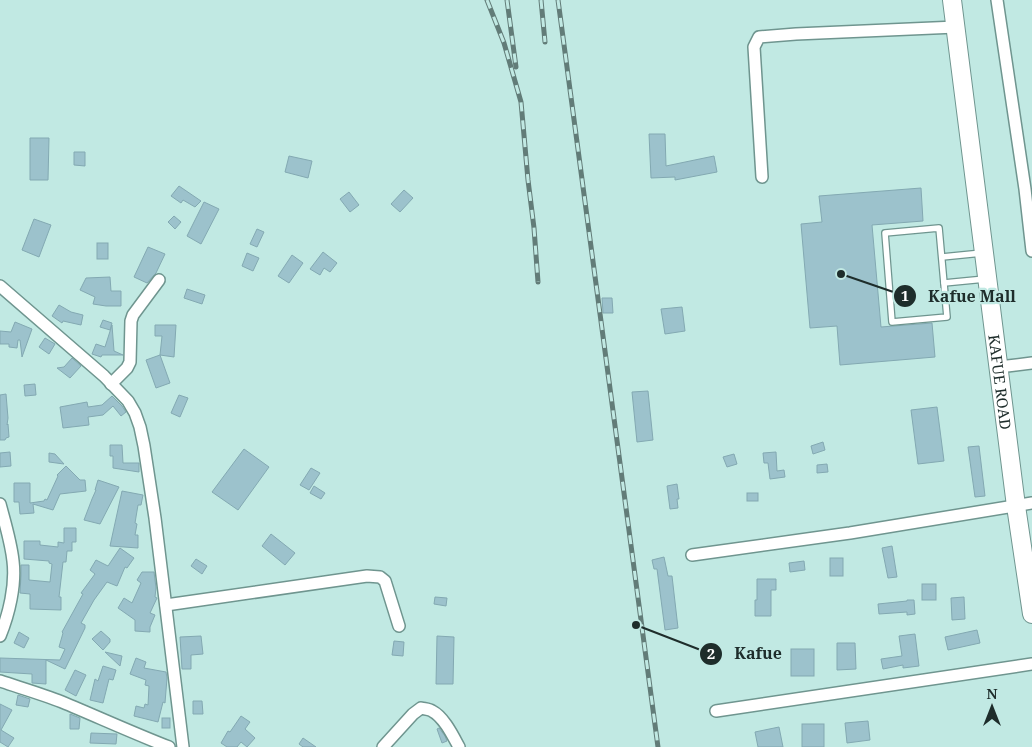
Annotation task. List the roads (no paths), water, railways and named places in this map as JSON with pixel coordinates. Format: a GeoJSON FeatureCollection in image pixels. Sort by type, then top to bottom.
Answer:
{"type":"FeatureCollection","features":[{"type":"Feature","properties":{"kind":"highway","name":"KAFUE ROAD"},"geometry":{"type":"LineString","coordinates":[[952,0],[999,367],[1024,504],[1032,614]]}},
{"type":"Feature","properties":{"kind":"street"},"geometry":{"type":"LineString","coordinates":[[997,0],[1029,189],[1032,251]]}},
{"type":"Feature","properties":{"kind":"street"},"geometry":{"type":"LineString","coordinates":[[762,177],[754,47],[759,38],[796,34],[956,27]]}},
{"type":"Feature","properties":{"kind":"street"},"geometry":{"type":"LineString","coordinates":[[111,384],[127,368],[130,362],[131,321],[133,315],[159,280]]}},
{"type":"Feature","properties":{"kind":"street"},"geometry":{"type":"LineString","coordinates":[[1,290],[52,330],[111,384],[128,401],[135,413],[140,427],[155,518],[183,747]]}},
{"type":"Feature","properties":{"kind":"street"},"geometry":{"type":"LineString","coordinates":[[999,367],[1032,363]]}},
{"type":"Feature","properties":{"kind":"street"},"geometry":{"type":"LineString","coordinates":[[0,504],[13,563],[10,604],[0,636]]}},
{"type":"Feature","properties":{"kind":"street"},"geometry":{"type":"LineString","coordinates":[[692,556],[850,533],[1024,504]]}},
{"type":"Feature","properties":{"kind":"street"},"geometry":{"type":"LineString","coordinates":[[166,605],[368,576],[380,577],[385,581],[399,626]]}},
{"type":"Feature","properties":{"kind":"street"},"geometry":{"type":"LineString","coordinates":[[716,711],[1032,664]]}},
{"type":"Feature","properties":{"kind":"street"},"geometry":{"type":"LineString","coordinates":[[0,682],[34,691],[61,701],[170,747]]}},
{"type":"Feature","properties":{"kind":"street"},"geometry":{"type":"LineString","coordinates":[[383,747],[413,714],[421,708],[435,712],[442,719],[458,747]]}},
{"type":"Feature","properties":{"kind":"lane"},"geometry":{"type":"LineString","coordinates":[[940,228],[942,257],[947,317],[892,322],[885,233],[940,228]]}},
{"type":"Feature","properties":{"kind":"lane"},"geometry":{"type":"LineString","coordinates":[[942,257],[984,253]]}},
{"type":"Feature","properties":{"kind":"lane"},"geometry":{"type":"LineString","coordinates":[[944,283],[987,279]]}},
{"type":"Feature","properties":{"kind":"railway"},"geometry":{"type":"LineString","coordinates":[[487,0],[504,43],[521,102],[538,282]]}},
{"type":"Feature","properties":{"kind":"railway"},"geometry":{"type":"LineString","coordinates":[[507,0],[516,67]]}},
{"type":"Feature","properties":{"kind":"railway"},"geometry":{"type":"LineString","coordinates":[[541,0],[545,42]]}},
{"type":"Feature","properties":{"kind":"railway"},"geometry":{"type":"LineString","coordinates":[[558,0],[658,747]]}},
{"type":"Feature","properties":{"kind":"place","name":"Kafue Mall"},"geometry":{"type":"Point","coordinates":[841,274]}},
{"type":"Feature","properties":{"kind":"place","name":"Kafue"},"geometry":{"type":"Point","coordinates":[636,625]}}]}
